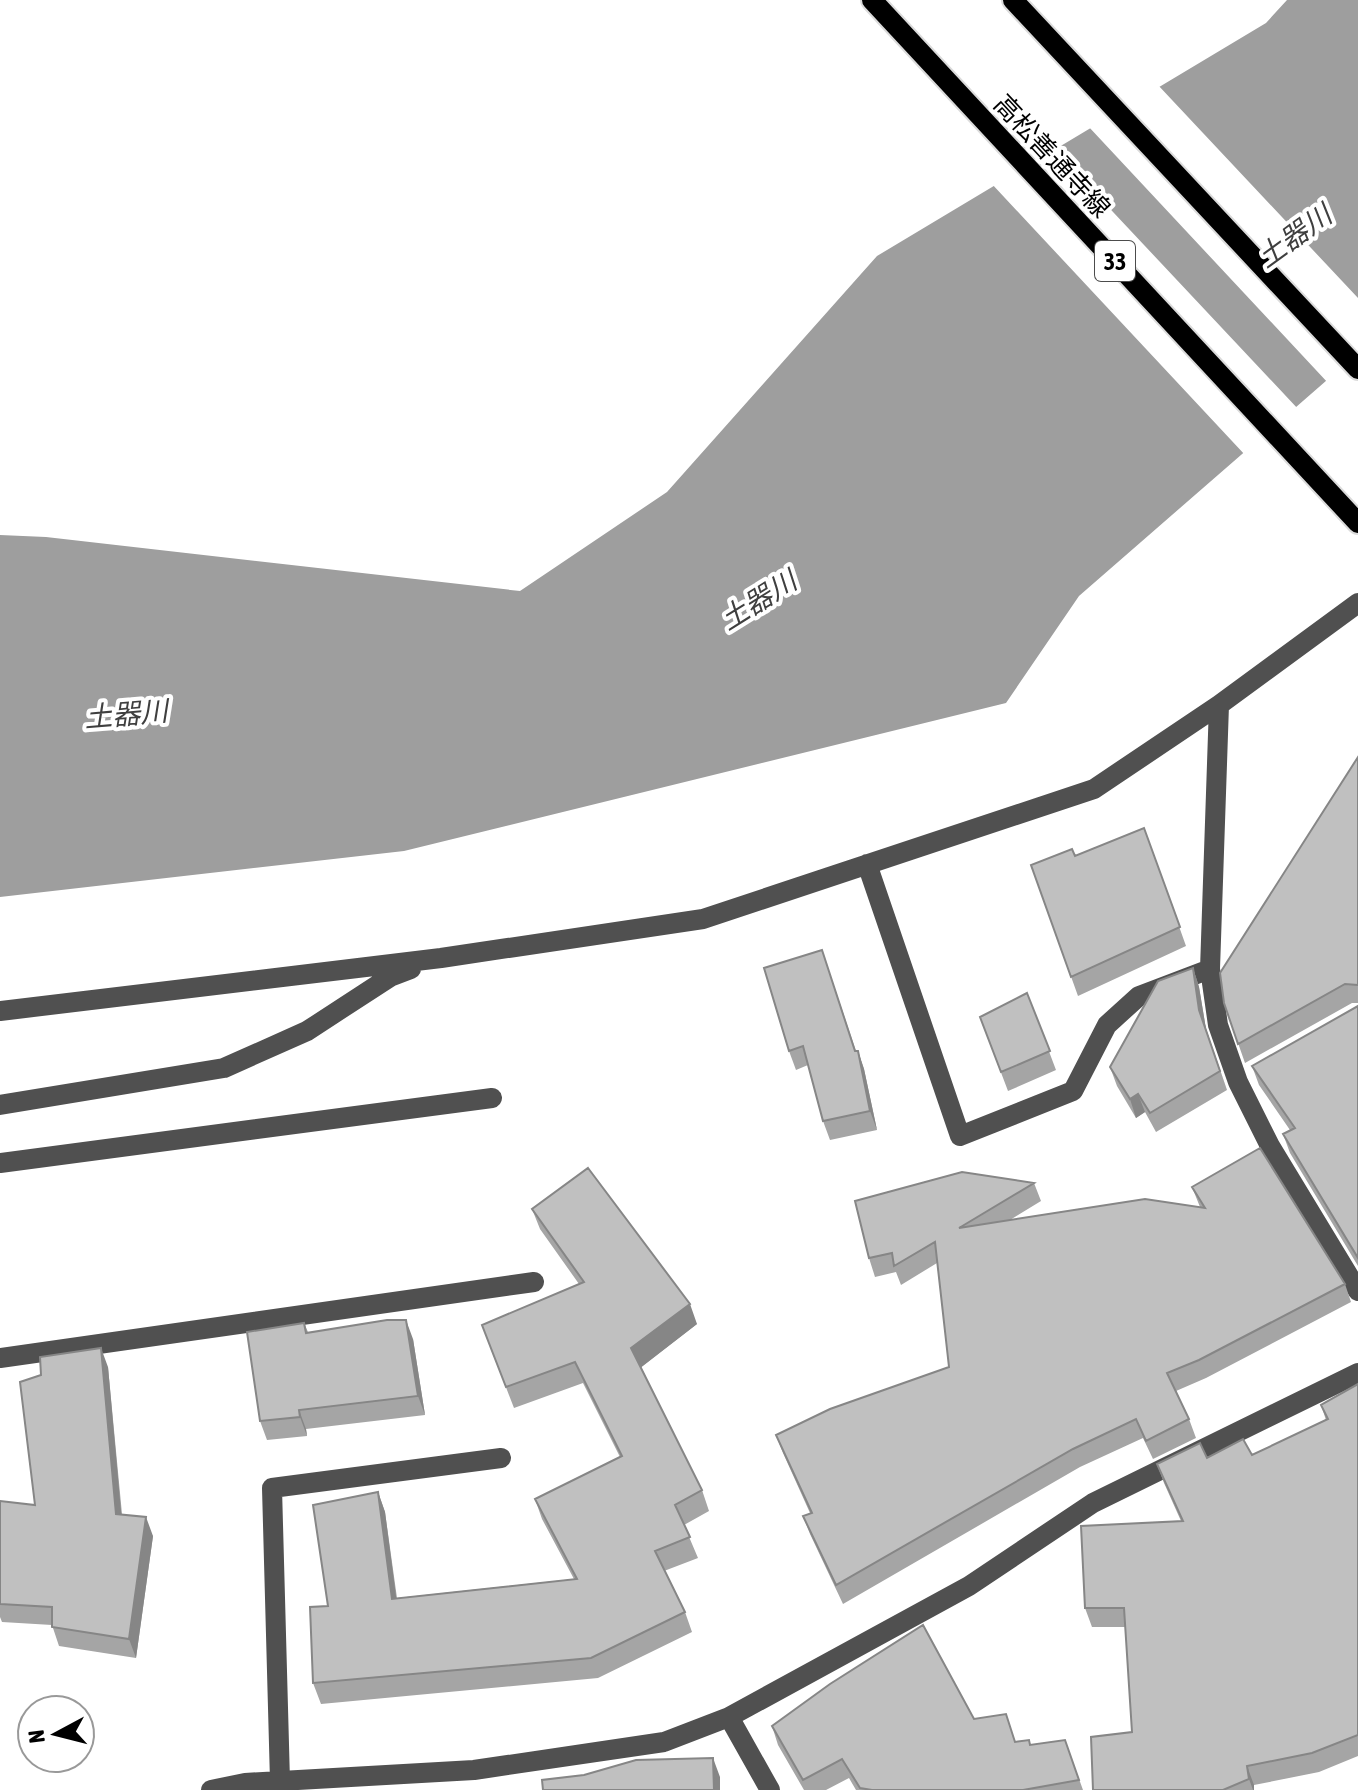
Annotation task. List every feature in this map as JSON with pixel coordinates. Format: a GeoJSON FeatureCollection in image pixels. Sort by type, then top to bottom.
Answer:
{"type":"FeatureCollection","features":[{"type":"Feature","properties":{"kind":"main road","name":"高松善通寺線"},"geometry":{"type":"LineString","coordinates":[[872,0],[1358,523]]}},
{"type":"Feature","properties":{"kind":"main road"},"geometry":{"type":"LineString","coordinates":[[1013,0],[1358,369]]}},
{"type":"Feature","properties":{"kind":"street"},"geometry":{"type":"LineString","coordinates":[[0,1011],[441,958],[703,919],[1094,789],[1219,705],[1358,603]]}},
{"type":"Feature","properties":{"kind":"street"},"geometry":{"type":"LineString","coordinates":[[1219,705],[1210,969],[1218,1025],[1245,1078],[1270,1146],[1358,1291]]}},
{"type":"Feature","properties":{"kind":"street"},"geometry":{"type":"LineString","coordinates":[[867,864],[960,1136],[1073,1091],[1107,1025],[1139,996],[1210,969]]}},
{"type":"Feature","properties":{"kind":"street"},"geometry":{"type":"LineString","coordinates":[[0,1105],[224,1068],[307,1031],[390,977],[441,958]]}},
{"type":"Feature","properties":{"kind":"street"},"geometry":{"type":"LineString","coordinates":[[0,1163],[492,1098]]}},
{"type":"Feature","properties":{"kind":"street"},"geometry":{"type":"LineString","coordinates":[[0,1358],[534,1282]]}},
{"type":"Feature","properties":{"kind":"street"},"geometry":{"type":"LineString","coordinates":[[211,1790],[245,1783],[282,1786],[474,1770],[664,1742],[729,1717],[969,1586],[1093,1503],[1358,1373]]}},
{"type":"Feature","properties":{"kind":"street"},"geometry":{"type":"LineString","coordinates":[[282,1786],[272,1488],[501,1458]]}},
{"type":"Feature","properties":{"kind":"street"},"geometry":{"type":"LineString","coordinates":[[729,1717],[770,1790]]}},
{"type":"Feature","properties":{"kind":"water","name":"土器川"},"geometry":{"type":"Polygon","coordinates":[[[1287,0],[1358,0],[1358,353],[1079,596],[1006,703],[404,851],[0,897],[0,535],[46,537],[520,591],[667,492],[877,256],[1266,23],[1287,0]]]}},
{"type":"Feature","properties":{"kind":"pier"},"geometry":{"type":"Polygon","coordinates":[[[1157,84],[1358,298],[1358,358],[1329,384],[1088,126],[1157,84]]]}},
{"type":"Feature","properties":{"kind":"pier"},"geometry":{"type":"Polygon","coordinates":[[[1052,147],[1299,410],[1246,456],[991,183],[1052,147]]]}},
{"type":"Feature","properties":{"kind":"building"},"geometry":{"type":"Polygon","coordinates":[[[1358,757],[1358,985],[1345,984],[1238,1044],[1224,1003],[1220,973],[1358,757]]]}},
{"type":"Feature","properties":{"kind":"building"},"geometry":{"type":"Polygon","coordinates":[[[1144,828],[1180,927],[1071,977],[1031,865],[1072,849],[1075,856],[1144,828]]]}},
{"type":"Feature","properties":{"kind":"building"},"geometry":{"type":"Polygon","coordinates":[[[822,950],[855,1051],[858,1051],[870,1111],[823,1121],[803,1046],[789,1051],[764,968],[822,950]]]}},
{"type":"Feature","properties":{"kind":"building"},"geometry":{"type":"Polygon","coordinates":[[[1193,968],[1199,1010],[1220,1071],[1150,1113],[1138,1094],[1130,1099],[1110,1067],[1158,981],[1193,968]]]}},
{"type":"Feature","properties":{"kind":"building"},"geometry":{"type":"Polygon","coordinates":[[[1027,993],[1050,1051],[1001,1072],[980,1017],[1027,993]]]}},
{"type":"Feature","properties":{"kind":"building"},"geometry":{"type":"Polygon","coordinates":[[[1358,1006],[1358,1258],[1283,1134],[1295,1128],[1252,1066],[1358,1006]]]}},
{"type":"Feature","properties":{"kind":"building"},"geometry":{"type":"Polygon","coordinates":[[[1260,1148],[1345,1284],[1199,1360],[1167,1373],[1189,1419],[1146,1441],[1136,1419],[1073,1449],[836,1585],[803,1516],[812,1513],[776,1435],[830,1409],[949,1367],[935,1242],[894,1266],[892,1253],[869,1258],[855,1201],[962,1172],[1034,1183],[959,1228],[1145,1199],[1205,1208],[1192,1187],[1260,1148]]]}},
{"type":"Feature","properties":{"kind":"building"},"geometry":{"type":"Polygon","coordinates":[[[588,1168],[690,1304],[631,1348],[702,1490],[675,1505],[690,1537],[655,1551],[685,1612],[591,1658],[313,1683],[310,1607],[328,1606],[313,1505],[378,1492],[392,1599],[577,1579],[535,1499],[622,1456],[575,1362],[506,1387],[482,1325],[584,1282],[532,1209],[588,1168]]]}},
{"type":"Feature","properties":{"kind":"building"},"geometry":{"type":"Polygon","coordinates":[[[387,1320],[406,1320],[418,1396],[299,1410],[300,1417],[260,1421],[247,1332],[304,1323],[306,1333],[387,1320]]]}},
{"type":"Feature","properties":{"kind":"building"},"geometry":{"type":"Polygon","coordinates":[[[101,1348],[116,1514],[146,1517],[129,1639],[52,1627],[52,1607],[0,1604],[0,1501],[35,1505],[20,1382],[41,1375],[40,1357],[101,1348]]]}},
{"type":"Feature","properties":{"kind":"building"},"geometry":{"type":"Polygon","coordinates":[[[1358,1384],[1358,1735],[1312,1753],[1247,1766],[1249,1779],[1223,1790],[1093,1790],[1091,1737],[1132,1732],[1124,1608],[1085,1608],[1081,1526],[1183,1521],[1157,1464],[1200,1443],[1207,1458],[1243,1439],[1252,1455],[1328,1419],[1321,1405],[1358,1384]]]}},
{"type":"Feature","properties":{"kind":"building"},"geometry":{"type":"Polygon","coordinates":[[[923,1625],[974,1719],[1006,1714],[1015,1742],[1029,1740],[1030,1745],[1065,1740],[1079,1780],[1023,1790],[872,1790],[860,1788],[842,1759],[803,1780],[772,1726],[830,1684],[923,1625]]]}},
{"type":"Feature","properties":{"kind":"building"},"geometry":{"type":"Polygon","coordinates":[[[713,1758],[714,1790],[543,1790],[542,1780],[584,1775],[636,1760],[713,1758]]]}}]}
